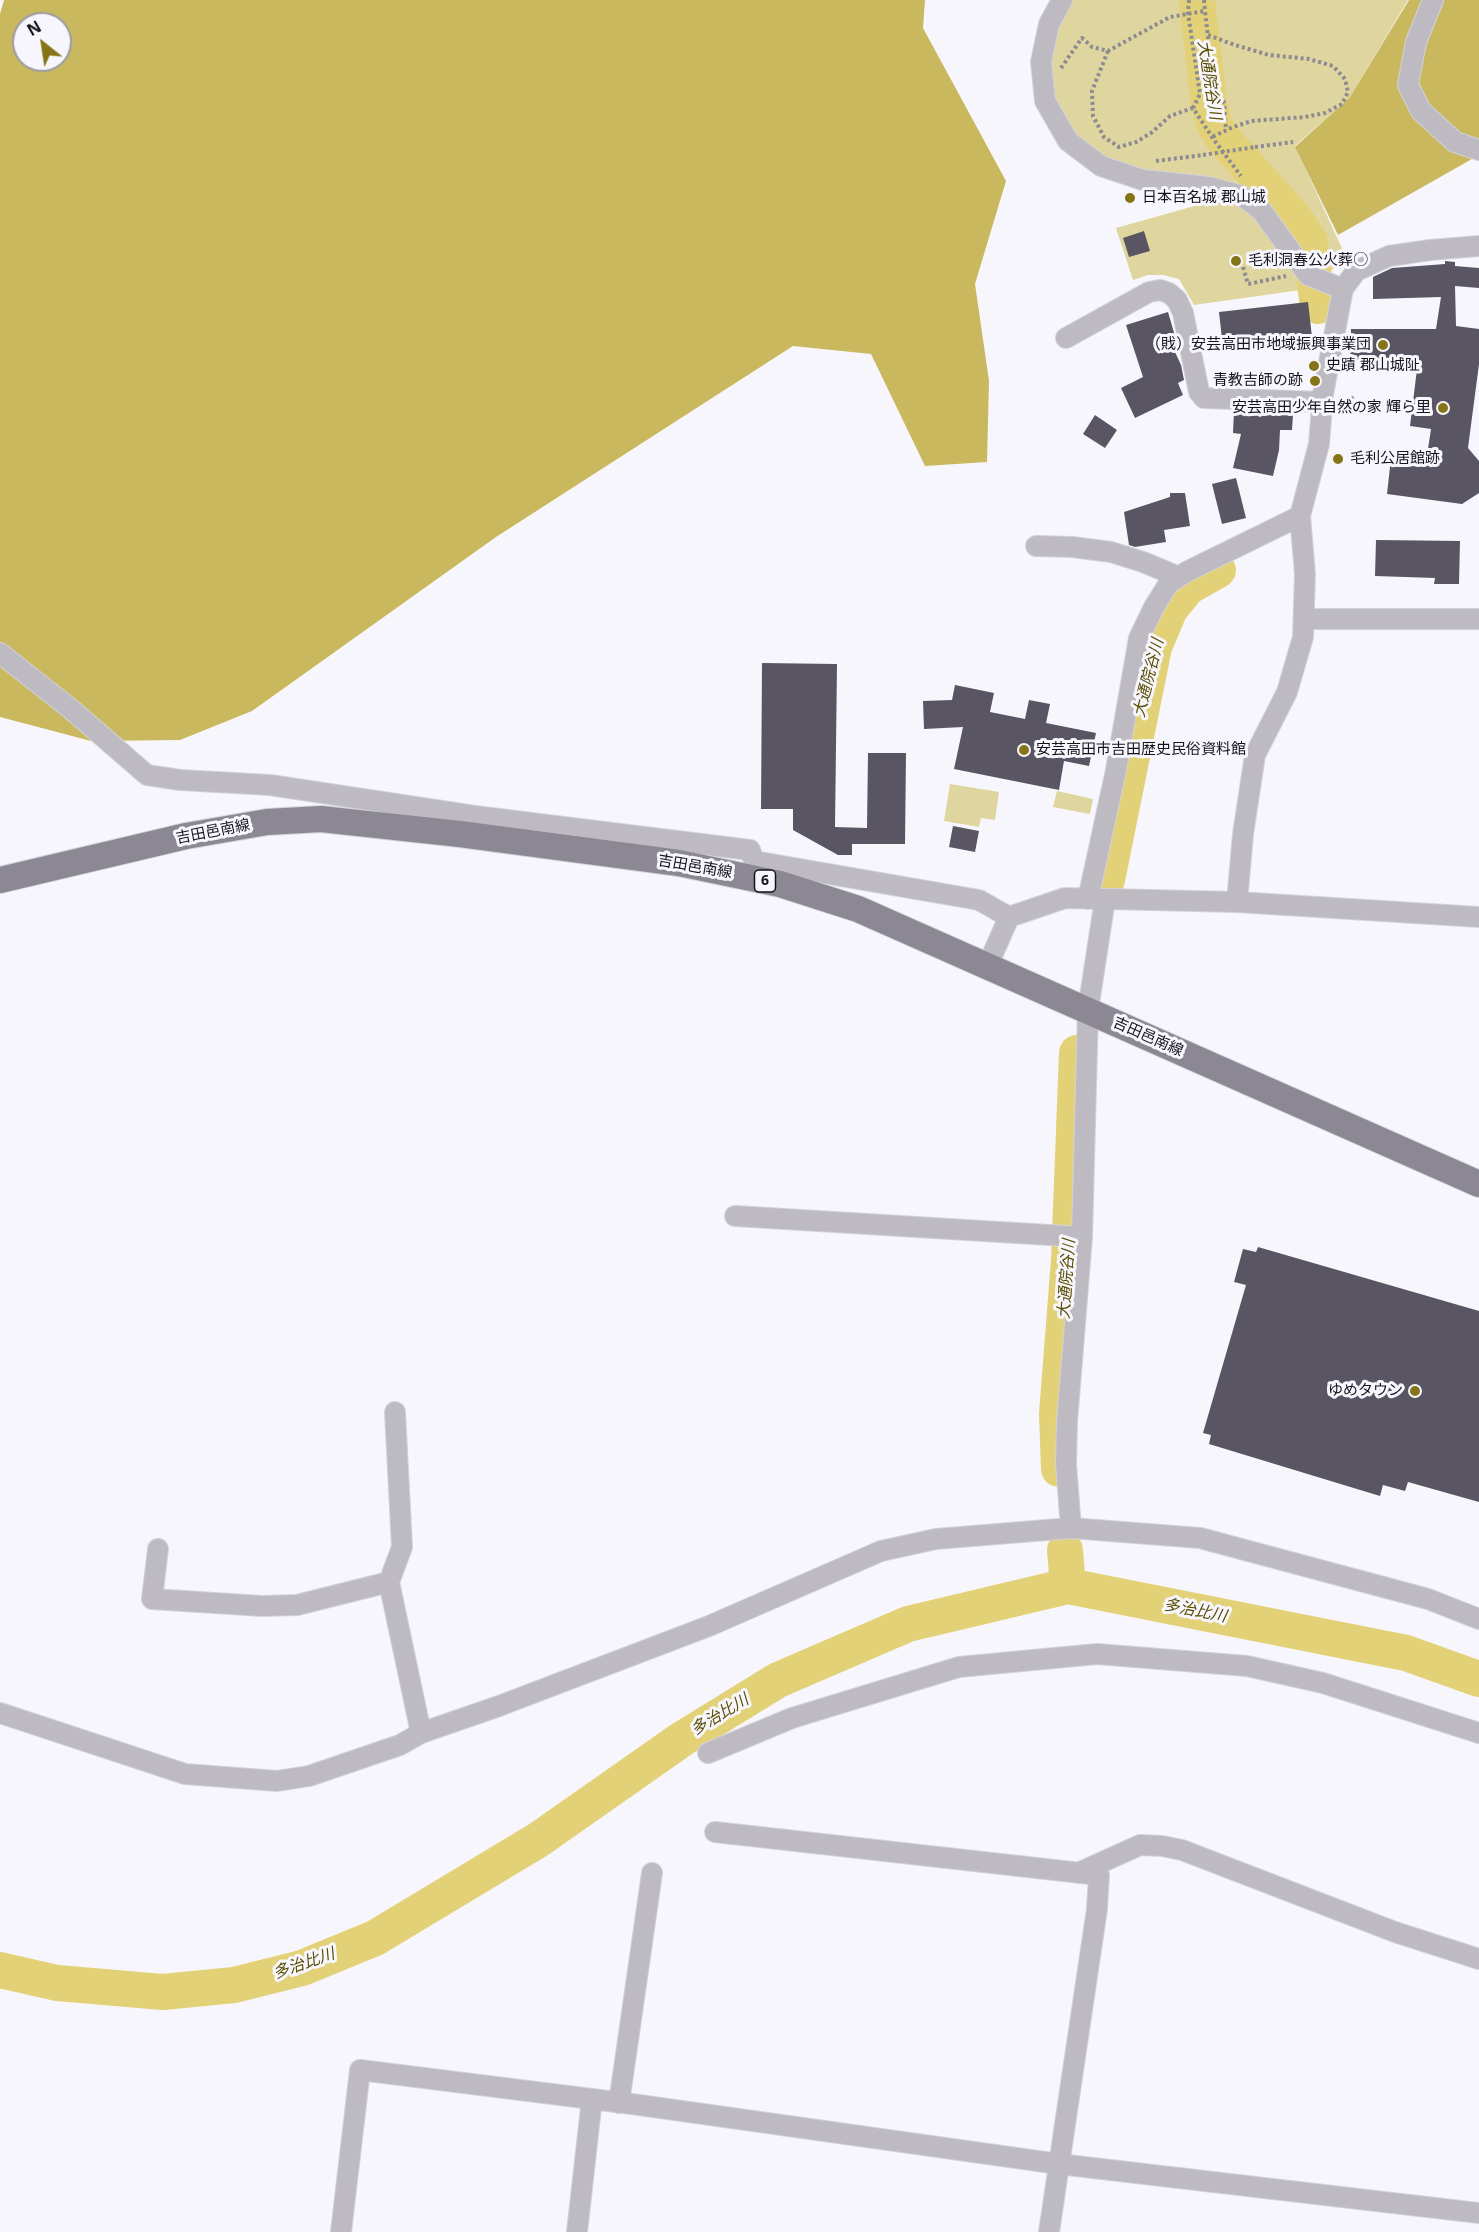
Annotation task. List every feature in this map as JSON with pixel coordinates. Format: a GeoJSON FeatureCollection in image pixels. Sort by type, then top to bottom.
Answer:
{"type":"FeatureCollection","features":[{"type":"Feature","properties":{"kind":"main road","name":"吉田邑南線"},"geometry":{"type":"LineString","coordinates":[[0,880],[186,836],[267,822],[321,819],[679,862],[780,884],[858,909],[1479,1184]]}},
{"type":"Feature","properties":{"kind":"street"},"geometry":{"type":"LineString","coordinates":[[1062,0],[1049,24],[1041,62],[1045,101],[1068,141],[1105,168],[1143,180],[1209,187],[1242,196],[1261,210],[1308,275],[1338,287]]}},
{"type":"Feature","properties":{"kind":"street"},"geometry":{"type":"LineString","coordinates":[[1433,0],[1416,42],[1407,85],[1422,111],[1455,142],[1479,150]]}},
{"type":"Feature","properties":{"kind":"street"},"geometry":{"type":"LineString","coordinates":[[1237,902],[1244,823],[1255,755],[1287,692],[1303,637],[1305,574],[1300,516],[1319,444],[1322,402],[1338,287],[1356,271],[1389,256],[1479,246]]}},
{"type":"Feature","properties":{"kind":"street"},"geometry":{"type":"LineString","coordinates":[[1066,338],[1149,292],[1160,290],[1169,293],[1177,300],[1183,313],[1199,392],[1204,398],[1322,402]]}},
{"type":"Feature","properties":{"kind":"street"},"geometry":{"type":"LineString","coordinates":[[1071,1528],[1066,1464],[1067,1422],[1082,1238],[1088,1010],[1097,899],[1139,638],[1169,583],[1300,516]]}},
{"type":"Feature","properties":{"kind":"street"},"geometry":{"type":"LineString","coordinates":[[1036,546],[1072,547],[1111,552],[1179,577]]}},
{"type":"Feature","properties":{"kind":"street"},"geometry":{"type":"LineString","coordinates":[[1304,619],[1479,620]]}},
{"type":"Feature","properties":{"kind":"street"},"geometry":{"type":"LineString","coordinates":[[0,652],[72,710],[147,776],[270,785],[475,816],[750,850],[754,861],[979,900],[1010,917]]}},
{"type":"Feature","properties":{"kind":"street"},"geometry":{"type":"LineString","coordinates":[[987,967],[1010,917],[1065,898],[1237,902],[1479,917]]}},
{"type":"Feature","properties":{"kind":"street"},"geometry":{"type":"LineString","coordinates":[[735,1216],[1082,1238]]}},
{"type":"Feature","properties":{"kind":"street"},"geometry":{"type":"LineString","coordinates":[[396,1412],[402,1547],[388,1582],[421,1733]]}},
{"type":"Feature","properties":{"kind":"street"},"geometry":{"type":"LineString","coordinates":[[0,1713],[184,1774],[277,1781],[309,1776],[400,1745],[421,1733],[499,1706],[709,1626],[881,1551],[936,1539],[1071,1528],[1200,1538],[1428,1599],[1479,1619]]}},
{"type":"Feature","properties":{"kind":"street"},"geometry":{"type":"LineString","coordinates":[[158,1550],[152,1599],[262,1606],[297,1605],[388,1582]]}},
{"type":"Feature","properties":{"kind":"street"},"geometry":{"type":"LineString","coordinates":[[708,1753],[792,1718],[960,1667],[1097,1654],[1248,1666],[1323,1683],[1479,1733]]}},
{"type":"Feature","properties":{"kind":"street"},"geometry":{"type":"LineString","coordinates":[[716,1832],[1099,1875],[1097,1909],[1049,2232]]}},
{"type":"Feature","properties":{"kind":"street"},"geometry":{"type":"LineString","coordinates":[[1078,1873],[1140,1845],[1182,1850],[1395,1932],[1479,1959]]}},
{"type":"Feature","properties":{"kind":"street"},"geometry":{"type":"LineString","coordinates":[[619,2103],[652,1873]]}},
{"type":"Feature","properties":{"kind":"street"},"geometry":{"type":"LineString","coordinates":[[341,2232],[360,2070],[592,2099],[1059,2164],[1479,2213]]}},
{"type":"Feature","properties":{"kind":"street"},"geometry":{"type":"LineString","coordinates":[[577,2232],[592,2099]]}},
{"type":"Feature","properties":{"kind":"path"},"geometry":{"type":"LineString","coordinates":[[1108,51],[1092,91],[1094,116],[1104,137],[1119,147],[1136,142],[1151,133],[1170,116],[1193,108],[1200,94],[1188,13],[1189,0]]}},
{"type":"Feature","properties":{"kind":"path"},"geometry":{"type":"LineString","coordinates":[[1204,0],[1214,89],[1218,104],[1224,102],[1226,130]]}},
{"type":"Feature","properties":{"kind":"path"},"geometry":{"type":"LineString","coordinates":[[1060,70],[1082,38],[1092,47],[1108,51],[1170,17],[1205,11]]}},
{"type":"Feature","properties":{"kind":"path"},"geometry":{"type":"LineString","coordinates":[[1208,35],[1269,55],[1309,59],[1333,66],[1345,78],[1348,92],[1342,104],[1325,113],[1305,117],[1251,121],[1212,137]]}},
{"type":"Feature","properties":{"kind":"path"},"geometry":{"type":"LineString","coordinates":[[1193,108],[1242,175],[1233,194]]}},
{"type":"Feature","properties":{"kind":"path"},"geometry":{"type":"LineString","coordinates":[[1203,154],[1293,142]]}},
{"type":"Feature","properties":{"kind":"path"},"geometry":{"type":"LineString","coordinates":[[1243,267],[1248,284],[1279,278]]}},
{"type":"Feature","properties":{"kind":"path"},"geometry":{"type":"LineString","coordinates":[[1351,397],[1354,402]]}},
{"type":"Feature","properties":{"kind":"shaded area"},"geometry":{"type":"Polygon","coordinates":[[[4,0],[925,0],[923,28],[1006,181],[975,284],[989,381],[987,462],[925,466],[871,354],[793,346],[496,537],[252,711],[180,740],[91,741],[0,717],[0,14],[4,0]]]}},
{"type":"Feature","properties":{"kind":"shaded area"},"geometry":{"type":"Polygon","coordinates":[[[1069,0],[1408,0],[1350,97],[1295,146],[1346,257],[1332,270],[1305,260],[1270,209],[1133,171],[1104,160],[1074,135],[1048,85],[1052,45],[1061,16],[1069,0]]]}},
{"type":"Feature","properties":{"kind":"shaded area"},"geometry":{"type":"Polygon","coordinates":[[[1409,0],[1479,0],[1479,155],[1338,235],[1295,147],[1350,97],[1409,0]]]}},
{"type":"Feature","properties":{"kind":"shaded area"},"geometry":{"type":"Polygon","coordinates":[[[1216,200],[1243,206],[1308,289],[1194,305],[1179,279],[1163,275],[1148,275],[1133,280],[1116,228],[1216,200]]]}},
{"type":"Feature","properties":{"kind":"shaded area"},"geometry":{"type":"Polygon","coordinates":[[[950,784],[999,792],[995,820],[981,818],[979,827],[944,821],[950,784]]]}},
{"type":"Feature","properties":{"kind":"shaded area"},"geometry":{"type":"Polygon","coordinates":[[[1057,791],[1093,799],[1090,814],[1053,807],[1057,791]]]}},
{"type":"Feature","properties":{"kind":"building"},"geometry":{"type":"Polygon","coordinates":[[[1144,231],[1150,251],[1129,257],[1123,238],[1144,231]]]}},
{"type":"Feature","properties":{"kind":"building"},"geometry":{"type":"Polygon","coordinates":[[[1445,261],[1455,262],[1455,266],[1479,268],[1479,288],[1455,286],[1456,326],[1479,329],[1479,364],[1468,448],[1479,461],[1479,493],[1462,504],[1387,494],[1391,458],[1426,462],[1431,429],[1410,426],[1418,361],[1350,360],[1351,329],[1436,329],[1441,297],[1373,299],[1373,277],[1392,268],[1445,264],[1445,261]]]}},
{"type":"Feature","properties":{"kind":"building"},"geometry":{"type":"Polygon","coordinates":[[[1308,302],[1312,337],[1223,348],[1219,312],[1308,302]]]}},
{"type":"Feature","properties":{"kind":"building"},"geometry":{"type":"Polygon","coordinates":[[[1168,312],[1175,336],[1169,339],[1181,365],[1184,380],[1178,383],[1183,395],[1135,418],[1121,388],[1143,377],[1126,325],[1168,312]]]}},
{"type":"Feature","properties":{"kind":"building"},"geometry":{"type":"Polygon","coordinates":[[[1234,411],[1293,414],[1292,430],[1280,430],[1279,450],[1273,476],[1233,468],[1241,434],[1233,433],[1234,411]]]}},
{"type":"Feature","properties":{"kind":"building"},"geometry":{"type":"Polygon","coordinates":[[[1095,415],[1117,430],[1105,448],[1083,434],[1095,415]]]}},
{"type":"Feature","properties":{"kind":"building"},"geometry":{"type":"Polygon","coordinates":[[[1236,478],[1246,518],[1222,524],[1212,484],[1236,478]]]}},
{"type":"Feature","properties":{"kind":"building"},"geometry":{"type":"Polygon","coordinates":[[[1170,493],[1185,493],[1190,526],[1164,530],[1166,542],[1135,547],[1129,545],[1124,512],[1170,497],[1170,493]]]}},
{"type":"Feature","properties":{"kind":"building"},"geometry":{"type":"Polygon","coordinates":[[[1376,540],[1460,541],[1459,584],[1434,584],[1435,578],[1375,576],[1376,540]]]}},
{"type":"Feature","properties":{"kind":"building"},"geometry":{"type":"Polygon","coordinates":[[[762,663],[837,664],[835,827],[867,828],[868,753],[906,753],[905,844],[852,844],[852,855],[838,855],[793,830],[793,809],[761,809],[762,663]]]}},
{"type":"Feature","properties":{"kind":"building"},"geometry":{"type":"Polygon","coordinates":[[[955,685],[994,693],[990,712],[1025,719],[1029,700],[1050,704],[1046,723],[1096,733],[1089,766],[1064,761],[1059,790],[954,769],[963,727],[924,729],[923,701],[952,700],[955,685]]]}},
{"type":"Feature","properties":{"kind":"building"},"geometry":{"type":"Polygon","coordinates":[[[953,826],[979,831],[975,852],[949,847],[953,826]]]}},
{"type":"Feature","properties":{"kind":"building"},"geometry":{"type":"Polygon","coordinates":[[[1258,1247],[1479,1311],[1479,1502],[1408,1482],[1405,1491],[1383,1485],[1380,1496],[1209,1444],[1211,1435],[1203,1433],[1246,1285],[1234,1282],[1243,1249],[1256,1252],[1258,1247]]]}},
{"type":"Feature","properties":{"kind":"waterway","name":"大通院谷川"},"geometry":{"type":"LineString","coordinates":[[1197,0],[1209,104],[1215,126],[1225,141],[1293,216],[1309,240],[1318,306]]}},
{"type":"Feature","properties":{"kind":"waterway","name":"大通院谷川"},"geometry":{"type":"LineString","coordinates":[[1107,880],[1154,647],[1170,609],[1188,587],[1218,570]]}},
{"type":"Feature","properties":{"kind":"waterway","name":"大通院谷川"},"geometry":{"type":"LineString","coordinates":[[1059,1469],[1057,1414],[1069,1260],[1077,1053]]}},
{"type":"Feature","properties":{"kind":"waterway","name":"大通院谷川"},"geometry":{"type":"LineString","coordinates":[[1065,1550],[1068,1586]]}},
{"type":"Feature","properties":{"kind":"waterway","name":"多治比川"},"geometry":{"type":"LineString","coordinates":[[0,1970],[57,1983],[163,1992],[234,1985],[302,1968],[375,1938],[538,1840],[682,1739],[778,1680],[908,1624],[1068,1586],[1406,1653],[1479,1679]]}},
{"type":"Feature","properties":{"kind":"place","name":"日本百名城 郡山城"},"geometry":{"type":"Point","coordinates":[1130,198]}},
{"type":"Feature","properties":{"kind":"place","name":"毛利洞春公火葬○"},"geometry":{"type":"Point","coordinates":[1236,261]}},
{"type":"Feature","properties":{"kind":"place","name":"（戝）安芸高田市地域振興事業団"},"geometry":{"type":"Point","coordinates":[1383,345]}},
{"type":"Feature","properties":{"kind":"place","name":"史蹟 郡山城阯"},"geometry":{"type":"Point","coordinates":[1314,366]}},
{"type":"Feature","properties":{"kind":"place","name":"青教吉師の跡"},"geometry":{"type":"Point","coordinates":[1315,381]}},
{"type":"Feature","properties":{"kind":"place","name":"安芸高田少年自然の家 輝ら里"},"geometry":{"type":"Point","coordinates":[1443,408]}},
{"type":"Feature","properties":{"kind":"place","name":"毛利公居館跡"},"geometry":{"type":"Point","coordinates":[1338,459]}},
{"type":"Feature","properties":{"kind":"place","name":"安芸高田市吉田歴史民俗資料館"},"geometry":{"type":"Point","coordinates":[1024,750]}},
{"type":"Feature","properties":{"kind":"place","name":"ゆめタウン"},"geometry":{"type":"Point","coordinates":[1415,1391]}}]}
